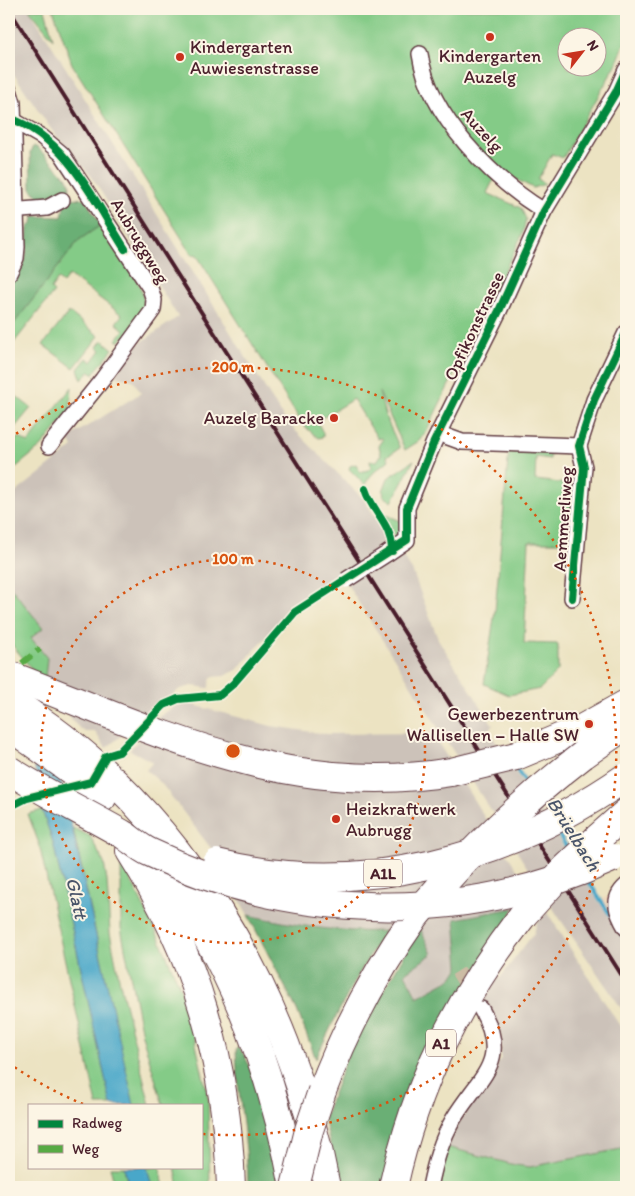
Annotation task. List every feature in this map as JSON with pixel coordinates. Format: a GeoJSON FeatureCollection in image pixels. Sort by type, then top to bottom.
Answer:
{"type":"FeatureCollection","features":[{"type":"Feature","properties":{"kind":"highway"},"geometry":{"type":"LineString","coordinates":[[9,675],[177,739],[239,760],[289,772],[318,776],[386,779],[451,772],[497,762],[583,728],[626,704]]}},
{"type":"Feature","properties":{"kind":"highway"},"geometry":{"type":"LineString","coordinates":[[9,700],[66,741],[108,800],[161,865],[203,928],[226,970],[250,1024],[269,1080],[295,1187]]}},
{"type":"Feature","properties":{"kind":"highway"},"geometry":{"type":"LineString","coordinates":[[295,1187],[309,1130],[322,1091],[362,1002],[416,916],[456,868],[506,818],[570,765],[626,725]]}},
{"type":"Feature","properties":{"kind":"highway"},"geometry":{"type":"LineString","coordinates":[[9,726],[108,800],[161,834],[201,886],[225,922],[258,982],[298,1078],[326,1187]]}},
{"type":"Feature","properties":{"kind":"highway","name":"A1L"},"geometry":{"type":"LineString","coordinates":[[9,770],[59,801],[125,836],[147,851],[167,860],[244,888],[304,901],[371,907],[430,906],[487,898],[560,879],[626,852]]}},
{"type":"Feature","properties":{"kind":"highway","name":"A1L"},"geometry":{"type":"LineString","coordinates":[[125,836],[196,858],[266,872],[319,876],[378,874],[432,865],[504,844],[570,813],[626,777]]}},
{"type":"Feature","properties":{"kind":"highway"},"geometry":{"type":"LineString","coordinates":[[108,800],[128,847],[156,894],[179,940],[197,985],[209,1023],[221,1078],[231,1187]]}},
{"type":"Feature","properties":{"kind":"highway","name":"A1"},"geometry":{"type":"LineString","coordinates":[[392,1187],[416,1102],[446,1034],[482,970],[523,915],[565,869],[626,813]]}},
{"type":"Feature","properties":{"kind":"street","name":"Auzelg"},"geometry":{"type":"LineString","coordinates":[[420,54],[423,75],[447,120],[462,140],[524,198],[544,211]]}},
{"type":"Feature","properties":{"kind":"street","name":"Opfikonstrasse"},"geometry":{"type":"LineString","coordinates":[[346,580],[407,540],[408,508],[440,434],[544,211],[616,92],[626,70]]}},
{"type":"Feature","properties":{"kind":"street"},"geometry":{"type":"LineString","coordinates":[[9,90],[13,103],[11,119],[12,211],[16,258],[9,273]]}},
{"type":"Feature","properties":{"kind":"street","name":"Aubruggweg"},"geometry":{"type":"LineString","coordinates":[[11,119],[42,137],[62,154],[150,288],[154,300],[153,310],[102,380],[49,446]]}},
{"type":"Feature","properties":{"kind":"street"},"geometry":{"type":"LineString","coordinates":[[12,211],[48,208],[85,188]]}},
{"type":"Feature","properties":{"kind":"street","name":"Aemmerliweg"},"geometry":{"type":"LineString","coordinates":[[572,598],[584,467],[579,446],[594,400],[626,333]]}},
{"type":"Feature","properties":{"kind":"street","name":"Aemmerliweg"},"geometry":{"type":"LineString","coordinates":[[440,434],[462,442],[579,446]]}},
{"type":"Feature","properties":{"kind":"street"},"geometry":{"type":"LineString","coordinates":[[626,886],[618,896],[616,905],[618,914],[626,928]]}},
{"type":"Feature","properties":{"kind":"street"},"geometry":{"type":"LineString","coordinates":[[430,1187],[440,1145],[455,1117],[470,1097],[493,1057],[493,1036],[481,1009]]}},
{"type":"Feature","properties":{"kind":"shaded area"},"geometry":{"type":"Polygon","coordinates":[[[9,9],[29,9],[285,420],[363,499],[412,570],[438,639],[493,725],[488,730],[626,944],[626,1015],[558,916],[343,578],[298,605],[277,625],[237,670],[224,676],[211,677],[209,688],[192,686],[180,689],[106,748],[95,732],[85,732],[74,723],[45,678],[31,638],[43,628],[9,586],[9,498],[73,447],[68,438],[141,393],[133,380],[118,377],[116,373],[136,346],[178,317],[92,177],[51,129],[9,67],[9,9]]]}},
{"type":"Feature","properties":{"kind":"shaded area"},"geometry":{"type":"Polygon","coordinates":[[[186,703],[271,726],[327,734],[432,733],[524,881],[517,908],[455,919],[459,966],[452,978],[416,997],[405,973],[420,928],[359,932],[304,927],[248,915],[210,847],[161,783],[146,770],[153,762],[130,750],[160,716],[177,705],[186,703]]]}},
{"type":"Feature","properties":{"kind":"shaded area"},"geometry":{"type":"Polygon","coordinates":[[[626,881],[626,944],[599,903],[626,881]]]}},
{"type":"Feature","properties":{"kind":"shaded area"},"geometry":{"type":"Polygon","coordinates":[[[547,912],[626,1033],[626,1148],[530,1167],[515,1165],[447,1147],[460,1121],[501,1058],[501,1035],[483,1000],[492,984],[500,978],[534,933],[537,923],[547,912]]]}},
{"type":"Feature","properties":{"kind":"green space"},"geometry":{"type":"Polygon","coordinates":[[[29,9],[45,9],[53,39],[29,9]]]}},
{"type":"Feature","properties":{"kind":"green space"},"geometry":{"type":"Polygon","coordinates":[[[53,9],[626,9],[626,39],[617,63],[563,158],[552,154],[538,179],[545,184],[533,188],[508,175],[493,181],[487,193],[521,208],[526,219],[523,233],[427,430],[419,441],[405,450],[379,392],[386,418],[400,448],[387,456],[389,460],[373,474],[365,485],[349,469],[350,466],[356,464],[360,472],[368,470],[371,467],[370,461],[377,461],[381,455],[379,446],[383,440],[382,438],[378,439],[353,399],[317,421],[323,437],[318,438],[303,425],[196,254],[193,256],[72,64],[53,9]]]}},
{"type":"Feature","properties":{"kind":"green space"},"geometry":{"type":"Polygon","coordinates":[[[33,146],[38,148],[66,177],[70,183],[69,198],[85,199],[101,225],[79,240],[9,330],[9,285],[16,278],[23,265],[28,228],[32,223],[33,216],[62,217],[65,201],[58,194],[39,198],[31,188],[30,153],[33,146]]]}},
{"type":"Feature","properties":{"kind":"green space"},"geometry":{"type":"Polygon","coordinates":[[[101,225],[135,276],[140,287],[144,312],[132,332],[127,338],[124,336],[119,342],[116,340],[124,330],[116,323],[122,315],[69,275],[63,283],[58,279],[51,289],[54,292],[9,349],[9,330],[79,240],[101,225]]]}},
{"type":"Feature","properties":{"kind":"green space"},"geometry":{"type":"Polygon","coordinates":[[[69,312],[99,336],[74,368],[43,345],[69,312]]]}},
{"type":"Feature","properties":{"kind":"green space"},"geometry":{"type":"Polygon","coordinates":[[[102,340],[113,349],[93,374],[90,371],[82,380],[78,369],[87,358],[92,362],[101,350],[97,347],[102,340]]]}},
{"type":"Feature","properties":{"kind":"green space"},"geometry":{"type":"Polygon","coordinates":[[[72,387],[70,411],[42,446],[9,473],[9,435],[15,440],[19,437],[28,443],[72,387]]]}},
{"type":"Feature","properties":{"kind":"green space"},"geometry":{"type":"Polygon","coordinates":[[[16,396],[31,408],[12,431],[9,432],[9,404],[16,396]]]}},
{"type":"Feature","properties":{"kind":"green space"},"geometry":{"type":"Polygon","coordinates":[[[509,448],[550,449],[550,459],[536,457],[535,480],[577,485],[575,512],[564,520],[563,542],[529,542],[524,643],[558,644],[558,671],[540,689],[509,695],[484,684],[495,611],[509,448]]]}},
{"type":"Feature","properties":{"kind":"green space"},"geometry":{"type":"Polygon","coordinates":[[[414,460],[392,502],[384,496],[383,491],[388,478],[414,460]]]}},
{"type":"Feature","properties":{"kind":"green space"},"geometry":{"type":"Polygon","coordinates":[[[380,512],[403,522],[399,541],[380,514],[380,512]]]}},
{"type":"Feature","properties":{"kind":"green space"},"geometry":{"type":"Polygon","coordinates":[[[9,585],[43,628],[31,638],[47,658],[45,678],[34,672],[9,641],[9,585]]]}},
{"type":"Feature","properties":{"kind":"green space"},"geometry":{"type":"Polygon","coordinates":[[[42,810],[53,842],[111,1104],[97,1104],[39,844],[28,814],[42,810]]]}},
{"type":"Feature","properties":{"kind":"green space"},"geometry":{"type":"Polygon","coordinates":[[[73,828],[90,836],[104,863],[110,933],[120,983],[150,1104],[133,1104],[73,828]]]}},
{"type":"Feature","properties":{"kind":"green space"},"geometry":{"type":"Polygon","coordinates":[[[121,860],[160,940],[187,1004],[208,1098],[210,1187],[179,1187],[175,1168],[202,1168],[202,1104],[163,1104],[142,1035],[121,928],[121,860]]]}},
{"type":"Feature","properties":{"kind":"green space"},"geometry":{"type":"Polygon","coordinates":[[[514,908],[383,1187],[340,1187],[324,1118],[350,1048],[420,928],[432,954],[405,973],[417,997],[452,978],[459,967],[455,919],[514,908]]]}},
{"type":"Feature","properties":{"kind":"green space"},"geometry":{"type":"Polygon","coordinates":[[[248,915],[316,928],[350,931],[385,931],[348,994],[316,1059],[297,1010],[248,915]]]}},
{"type":"Feature","properties":{"kind":"green space"},"geometry":{"type":"Polygon","coordinates":[[[238,1047],[250,1068],[263,1105],[282,1172],[280,1187],[248,1187],[248,1170],[238,1084],[236,1050],[238,1047]]]}},
{"type":"Feature","properties":{"kind":"green space"},"geometry":{"type":"Polygon","coordinates":[[[447,1147],[515,1165],[530,1167],[626,1148],[626,1187],[437,1187],[447,1147]]]}},
{"type":"Feature","properties":{"kind":"green space"},"geometry":{"type":"Polygon","coordinates":[[[110,1168],[124,1168],[128,1187],[115,1187],[110,1168]]]}},
{"type":"Feature","properties":{"kind":"green space"},"geometry":{"type":"Polygon","coordinates":[[[147,1168],[160,1168],[164,1187],[151,1187],[147,1168]]]}},
{"type":"Feature","properties":{"kind":"water","name":"Glatt"},"geometry":{"type":"Polygon","coordinates":[[[9,721],[46,737],[63,787],[134,1104],[111,1104],[53,842],[42,810],[34,764],[9,721]]]}},
{"type":"Feature","properties":{"kind":"water"},"geometry":{"type":"Polygon","coordinates":[[[124,1168],[147,1168],[152,1187],[129,1187],[124,1168]]]}},
{"type":"Feature","properties":{"kind":"waterway","name":"Brüelbach"},"geometry":{"type":"LineString","coordinates":[[515,767],[528,787]]}},
{"type":"Feature","properties":{"kind":"waterway","name":"Brüelbach"},"geometry":{"type":"LineString","coordinates":[[555,829],[570,852]]}},
{"type":"Feature","properties":{"kind":"waterway","name":"Brüelbach"},"geometry":{"type":"LineString","coordinates":[[587,879],[616,924]]}},
{"type":"Feature","properties":{"kind":"waterway","name":"Brüelbach"},"geometry":{"type":"LineString","coordinates":[[621,932],[626,941]]}},
{"type":"Feature","properties":{"kind":"tunnel"},"geometry":{"type":"LineString","coordinates":[[458,971],[473,995]]}},
{"type":"Feature","properties":{"kind":"railway"},"geometry":{"type":"LineString","coordinates":[[9,9],[626,982]]}},
{"type":"Feature","properties":{"kind":"marked path"},"geometry":{"type":"LineString","coordinates":[[22,663],[40,649]]}},
{"type":"Feature","properties":{"kind":"cycle path"},"geometry":{"type":"LineString","coordinates":[[9,807],[27,798],[91,782],[106,756],[119,752],[164,705],[178,699],[220,695],[233,684],[295,612],[407,540],[407,508],[434,442],[499,311],[544,211],[616,92],[626,70]]}},
{"type":"Feature","properties":{"kind":"cycle path"},"geometry":{"type":"LineString","coordinates":[[9,118],[29,127],[63,155],[90,192],[125,249]]}},
{"type":"Feature","properties":{"kind":"cycle path"},"geometry":{"type":"LineString","coordinates":[[572,598],[584,467],[579,446],[594,400],[626,333]]}},
{"type":"Feature","properties":{"kind":"cycle path"},"geometry":{"type":"LineString","coordinates":[[365,489],[372,505],[386,526],[392,551]]}},
{"type":"Feature","properties":{"kind":"place","name":"Kindergarten Auzelg"},"geometry":{"type":"Point","coordinates":[490,37]}},
{"type":"Feature","properties":{"kind":"place","name":"Kindergarten Auwiesenstrasse"},"geometry":{"type":"Point","coordinates":[180,57]}},
{"type":"Feature","properties":{"kind":"place","name":"Auzelg Baracke"},"geometry":{"type":"Point","coordinates":[334,418]}},
{"type":"Feature","properties":{"kind":"place","name":"Gewerbezentrum Wallisellen – Halle SW"},"geometry":{"type":"Point","coordinates":[589,724]}},
{"type":"Feature","properties":{"kind":"place","name":"Heizkraftwerk Aubrugg"},"geometry":{"type":"Point","coordinates":[336,819]}}]}
